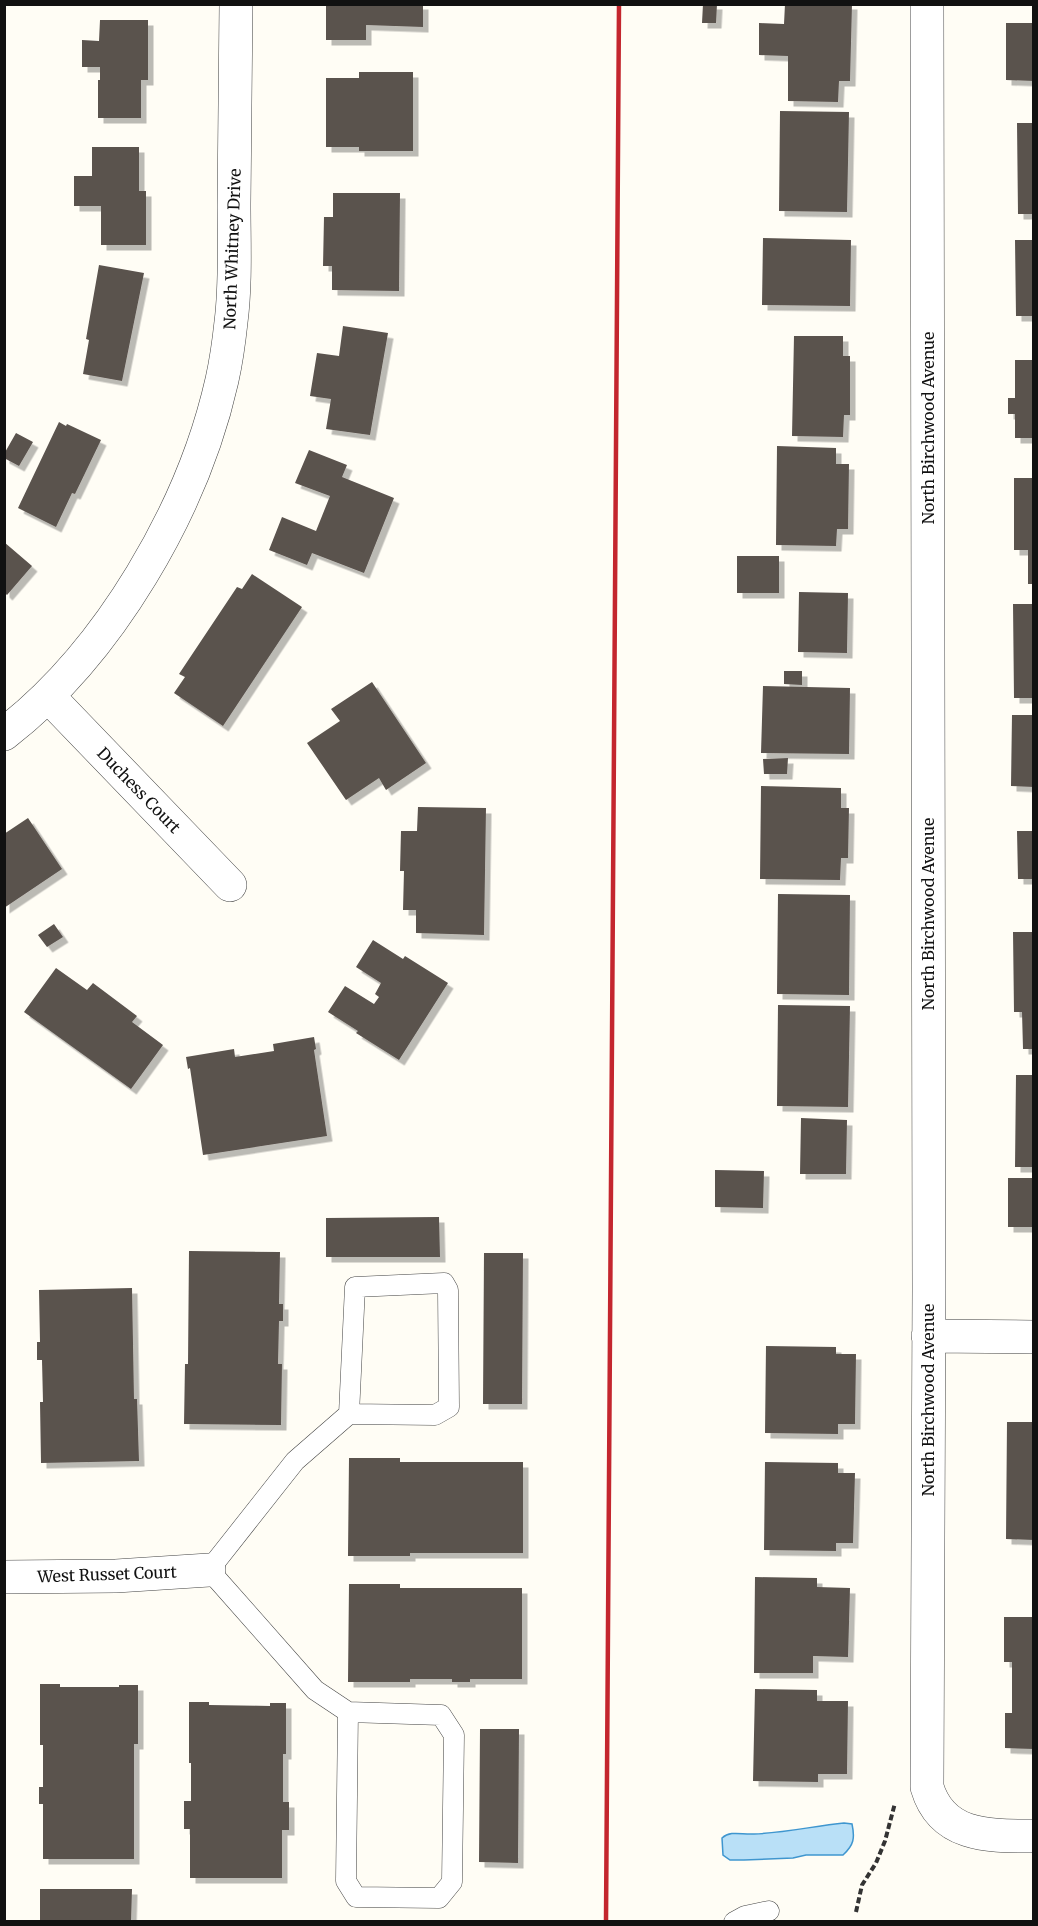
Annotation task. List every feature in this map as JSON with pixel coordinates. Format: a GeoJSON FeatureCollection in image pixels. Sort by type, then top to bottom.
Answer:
{"type":"FeatureCollection","features":[{"type":"Feature","properties":{"kind":"street","name":"North Whitney Drive"},"geometry":{"type":"LineString","coordinates":[[4,734],[48,696],[110,623],[137,582],[165,532],[188,484],[208,431],[222,380],[231,320],[234,262],[236,4]]}},
{"type":"Feature","properties":{"kind":"street","name":"North Birchwood Avenue"},"geometry":{"type":"LineString","coordinates":[[927,4],[927,1788],[930,1799],[944,1818],[964,1829],[995,1836],[1034,1836]]}},
{"type":"Feature","properties":{"kind":"street","name":"Duchess Court"},"geometry":{"type":"LineString","coordinates":[[48,696],[230,885]]}},
{"type":"Feature","properties":{"kind":"street"},"geometry":{"type":"LineString","coordinates":[[928,1336],[1034,1337]]}},
{"type":"Feature","properties":{"kind":"street","name":"West Russet Court"},"geometry":{"type":"LineString","coordinates":[[4,1577],[116,1576],[209,1570]]}},
{"type":"Feature","properties":{"kind":"lane"},"geometry":{"type":"LineString","coordinates":[[348,1712],[346,1881],[356,1897],[439,1898],[452,1882],[454,1735],[441,1715],[348,1712],[315,1690],[209,1570],[295,1461],[350,1414],[435,1415],[449,1407],[448,1290],[444,1283],[355,1287],[350,1414]]}},
{"type":"Feature","properties":{"kind":"lane"},"geometry":{"type":"LineString","coordinates":[[734,1922],[745,1916],[766,1916]]}},
{"type":"Feature","properties":{"kind":"path"},"geometry":{"type":"LineString","coordinates":[[856,1912],[862,1885],[876,1863],[901,1790],[927,1788]]}},
{"type":"Feature","properties":{"kind":"water"},"geometry":{"type":"Polygon","coordinates":[[[844,1823],[852,1824],[853,1837],[849,1848],[843,1855],[730,1860],[723,1855],[722,1838],[729,1834],[776,1832],[844,1823]]]}},
{"type":"Feature","properties":{"kind":"building"},"geometry":{"type":"Polygon","coordinates":[[[423,4],[423,27],[366,25],[366,40],[326,40],[326,5],[423,4]]]}},
{"type":"Feature","properties":{"kind":"building"},"geometry":{"type":"Polygon","coordinates":[[[703,4],[717,4],[716,23],[702,23],[703,4]]]}},
{"type":"Feature","properties":{"kind":"building"},"geometry":{"type":"Polygon","coordinates":[[[785,4],[852,4],[850,81],[839,81],[838,102],[788,101],[788,56],[759,55],[759,23],[784,24],[785,4]]]}},
{"type":"Feature","properties":{"kind":"building"},"geometry":{"type":"Polygon","coordinates":[[[100,20],[148,20],[148,80],[141,80],[141,118],[98,118],[100,67],[82,67],[82,40],[99,41],[100,20]]]}},
{"type":"Feature","properties":{"kind":"building"},"geometry":{"type":"Polygon","coordinates":[[[1006,23],[1034,23],[1034,81],[1006,80],[1006,23]]]}},
{"type":"Feature","properties":{"kind":"building"},"geometry":{"type":"Polygon","coordinates":[[[359,72],[413,72],[413,151],[359,151],[359,147],[326,147],[326,78],[359,78],[359,72]]]}},
{"type":"Feature","properties":{"kind":"building"},"geometry":{"type":"Polygon","coordinates":[[[780,111],[849,112],[847,212],[779,211],[780,111]]]}},
{"type":"Feature","properties":{"kind":"building"},"geometry":{"type":"Polygon","coordinates":[[[1017,123],[1034,123],[1034,214],[1018,214],[1017,123]]]}},
{"type":"Feature","properties":{"kind":"building"},"geometry":{"type":"Polygon","coordinates":[[[92,147],[139,147],[139,191],[146,191],[146,245],[101,245],[101,206],[74,206],[74,176],[92,176],[92,147]]]}},
{"type":"Feature","properties":{"kind":"building"},"geometry":{"type":"Polygon","coordinates":[[[333,193],[400,193],[399,291],[332,290],[332,266],[323,266],[324,217],[333,217],[333,193]]]}},
{"type":"Feature","properties":{"kind":"building"},"geometry":{"type":"Polygon","coordinates":[[[763,238],[851,240],[850,306],[762,305],[763,238]]]}},
{"type":"Feature","properties":{"kind":"building"},"geometry":{"type":"Polygon","coordinates":[[[1015,240],[1034,240],[1034,316],[1016,316],[1015,240]]]}},
{"type":"Feature","properties":{"kind":"building"},"geometry":{"type":"Polygon","coordinates":[[[99,265],[144,273],[122,381],[83,374],[89,340],[86,339],[99,265]]]}},
{"type":"Feature","properties":{"kind":"building"},"geometry":{"type":"Polygon","coordinates":[[[343,326],[388,333],[370,435],[326,429],[331,399],[310,396],[317,353],[339,356],[343,326]]]}},
{"type":"Feature","properties":{"kind":"building"},"geometry":{"type":"Polygon","coordinates":[[[794,336],[843,336],[843,356],[850,356],[850,415],[844,415],[843,437],[792,436],[794,336]]]}},
{"type":"Feature","properties":{"kind":"building"},"geometry":{"type":"Polygon","coordinates":[[[1015,360],[1034,360],[1034,438],[1015,438],[1015,414],[1008,414],[1008,398],[1015,398],[1015,360]]]}},
{"type":"Feature","properties":{"kind":"building"},"geometry":{"type":"Polygon","coordinates":[[[59,422],[101,440],[56,527],[18,508],[59,422]]]}},
{"type":"Feature","properties":{"kind":"building"},"geometry":{"type":"Polygon","coordinates":[[[16,433],[33,442],[19,466],[4,458],[16,433]]]}},
{"type":"Feature","properties":{"kind":"building"},"geometry":{"type":"Polygon","coordinates":[[[777,446],[836,448],[836,464],[849,464],[848,529],[837,529],[836,546],[776,545],[777,446]]]}},
{"type":"Feature","properties":{"kind":"building"},"geometry":{"type":"Polygon","coordinates":[[[309,450],[347,465],[342,477],[394,498],[364,573],[312,553],[307,565],[269,550],[282,517],[316,531],[330,496],[295,483],[309,450]]]}},
{"type":"Feature","properties":{"kind":"building"},"geometry":{"type":"Polygon","coordinates":[[[1014,478],[1034,478],[1034,584],[1028,584],[1028,550],[1014,550],[1014,478]]]}},
{"type":"Feature","properties":{"kind":"building"},"geometry":{"type":"Polygon","coordinates":[[[4,542],[32,566],[7,595],[4,592],[4,542]]]}},
{"type":"Feature","properties":{"kind":"building"},"geometry":{"type":"Polygon","coordinates":[[[737,556],[779,556],[779,593],[737,593],[737,556]]]}},
{"type":"Feature","properties":{"kind":"building"},"geometry":{"type":"Polygon","coordinates":[[[252,574],[302,607],[223,726],[174,693],[185,677],[179,674],[237,587],[242,589],[252,574]]]}},
{"type":"Feature","properties":{"kind":"building"},"geometry":{"type":"Polygon","coordinates":[[[799,592],[848,593],[847,653],[798,652],[799,592]]]}},
{"type":"Feature","properties":{"kind":"building"},"geometry":{"type":"Polygon","coordinates":[[[1013,604],[1034,604],[1034,698],[1014,698],[1013,604]]]}},
{"type":"Feature","properties":{"kind":"building"},"geometry":{"type":"Polygon","coordinates":[[[784,671],[802,671],[802,685],[784,684],[784,671]]]}},
{"type":"Feature","properties":{"kind":"building"},"geometry":{"type":"Polygon","coordinates":[[[372,682],[426,763],[386,790],[379,778],[346,800],[307,743],[340,721],[331,709],[372,682]]]}},
{"type":"Feature","properties":{"kind":"building"},"geometry":{"type":"Polygon","coordinates":[[[763,686],[850,688],[849,754],[761,753],[763,686]]]}},
{"type":"Feature","properties":{"kind":"building"},"geometry":{"type":"Polygon","coordinates":[[[1012,715],[1034,715],[1034,787],[1011,786],[1012,715]]]}},
{"type":"Feature","properties":{"kind":"building"},"geometry":{"type":"Polygon","coordinates":[[[788,758],[787,774],[764,774],[763,759],[788,758]]]}},
{"type":"Feature","properties":{"kind":"building"},"geometry":{"type":"Polygon","coordinates":[[[761,786],[841,788],[841,808],[849,808],[848,858],[841,858],[840,880],[760,879],[761,786]]]}},
{"type":"Feature","properties":{"kind":"building"},"geometry":{"type":"Polygon","coordinates":[[[418,807],[486,808],[484,935],[416,933],[416,910],[403,910],[404,871],[400,871],[401,831],[417,831],[418,807]]]}},
{"type":"Feature","properties":{"kind":"building"},"geometry":{"type":"Polygon","coordinates":[[[28,818],[62,869],[4,908],[4,834],[28,818]]]}},
{"type":"Feature","properties":{"kind":"building"},"geometry":{"type":"Polygon","coordinates":[[[1017,831],[1034,831],[1034,879],[1018,879],[1017,831]]]}},
{"type":"Feature","properties":{"kind":"building"},"geometry":{"type":"Polygon","coordinates":[[[778,894],[850,895],[849,995],[777,994],[778,894]]]}},
{"type":"Feature","properties":{"kind":"building"},"geometry":{"type":"Polygon","coordinates":[[[54,924],[63,937],[47,947],[38,935],[54,924]]]}},
{"type":"Feature","properties":{"kind":"building"},"geometry":{"type":"Polygon","coordinates":[[[1013,932],[1034,932],[1034,1049],[1023,1049],[1022,1012],[1014,1012],[1013,932]]]}},
{"type":"Feature","properties":{"kind":"building"},"geometry":{"type":"Polygon","coordinates":[[[373,940],[403,959],[405,956],[448,983],[399,1060],[328,1012],[345,986],[374,1004],[379,997],[375,994],[381,983],[356,967],[373,940]]]}},
{"type":"Feature","properties":{"kind":"building"},"geometry":{"type":"Polygon","coordinates":[[[56,968],[87,990],[93,983],[137,1016],[132,1022],[163,1045],[131,1089],[24,1012],[56,968]]]}},
{"type":"Feature","properties":{"kind":"building"},"geometry":{"type":"Polygon","coordinates":[[[778,1005],[850,1006],[848,1107],[777,1106],[778,1005]]]}},
{"type":"Feature","properties":{"kind":"building"},"geometry":{"type":"Polygon","coordinates":[[[314,1037],[327,1136],[203,1155],[190,1068],[188,1069],[186,1057],[234,1049],[235,1057],[274,1051],[273,1044],[314,1037]]]}},
{"type":"Feature","properties":{"kind":"building"},"geometry":{"type":"Polygon","coordinates":[[[1016,1075],[1034,1075],[1034,1167],[1015,1167],[1016,1075]]]}},
{"type":"Feature","properties":{"kind":"building"},"geometry":{"type":"Polygon","coordinates":[[[801,1118],[847,1120],[846,1174],[800,1174],[801,1118]]]}},
{"type":"Feature","properties":{"kind":"building"},"geometry":{"type":"Polygon","coordinates":[[[715,1170],[764,1171],[763,1208],[715,1207],[715,1170]]]}},
{"type":"Feature","properties":{"kind":"building"},"geometry":{"type":"Polygon","coordinates":[[[1008,1178],[1034,1178],[1034,1227],[1008,1227],[1008,1178]]]}},
{"type":"Feature","properties":{"kind":"building"},"geometry":{"type":"Polygon","coordinates":[[[439,1217],[440,1257],[326,1257],[326,1218],[439,1217]]]}},
{"type":"Feature","properties":{"kind":"building"},"geometry":{"type":"Polygon","coordinates":[[[189,1251],[280,1252],[279,1304],[283,1304],[283,1321],[279,1321],[278,1364],[282,1364],[281,1425],[184,1424],[185,1364],[188,1364],[189,1251]]]}},
{"type":"Feature","properties":{"kind":"building"},"geometry":{"type":"Polygon","coordinates":[[[484,1253],[523,1253],[522,1404],[483,1404],[484,1253]]]}},
{"type":"Feature","properties":{"kind":"building"},"geometry":{"type":"Polygon","coordinates":[[[132,1288],[134,1399],[137,1399],[139,1461],[41,1463],[42,1360],[37,1360],[37,1342],[40,1342],[39,1290],[132,1288]]]}},
{"type":"Feature","properties":{"kind":"building"},"geometry":{"type":"Polygon","coordinates":[[[766,1346],[836,1347],[836,1354],[856,1354],[855,1424],[838,1424],[838,1434],[765,1433],[766,1346]]]}},
{"type":"Feature","properties":{"kind":"building"},"geometry":{"type":"Polygon","coordinates":[[[1007,1422],[1034,1422],[1034,1540],[1006,1539],[1007,1422]]]}},
{"type":"Feature","properties":{"kind":"building"},"geometry":{"type":"Polygon","coordinates":[[[349,1458],[400,1458],[400,1462],[523,1462],[523,1553],[410,1553],[410,1556],[348,1556],[349,1458]]]}},
{"type":"Feature","properties":{"kind":"building"},"geometry":{"type":"Polygon","coordinates":[[[765,1462],[838,1463],[838,1473],[855,1473],[853,1543],[836,1543],[836,1551],[764,1550],[765,1462]]]}},
{"type":"Feature","properties":{"kind":"building"},"geometry":{"type":"Polygon","coordinates":[[[755,1577],[817,1578],[817,1587],[850,1588],[848,1657],[813,1656],[813,1673],[754,1673],[755,1577]]]}},
{"type":"Feature","properties":{"kind":"building"},"geometry":{"type":"Polygon","coordinates":[[[349,1584],[400,1584],[400,1588],[522,1588],[522,1679],[470,1679],[470,1682],[452,1682],[452,1679],[410,1679],[410,1682],[348,1682],[349,1584]]]}},
{"type":"Feature","properties":{"kind":"building"},"geometry":{"type":"Polygon","coordinates":[[[1004,1617],[1034,1617],[1034,1749],[1005,1748],[1005,1713],[1012,1713],[1012,1662],[1004,1662],[1004,1617]]]}},
{"type":"Feature","properties":{"kind":"building"},"geometry":{"type":"Polygon","coordinates":[[[40,1684],[60,1684],[60,1687],[138,1685],[138,1744],[134,1744],[134,1859],[43,1859],[43,1804],[39,1804],[39,1787],[43,1787],[40,1684]]]}},
{"type":"Feature","properties":{"kind":"building"},"geometry":{"type":"Polygon","coordinates":[[[755,1689],[817,1690],[817,1701],[848,1701],[847,1774],[818,1774],[818,1782],[753,1781],[755,1689]]]}},
{"type":"Feature","properties":{"kind":"building"},"geometry":{"type":"Polygon","coordinates":[[[189,1702],[209,1702],[209,1705],[270,1706],[270,1703],[286,1703],[283,1802],[289,1802],[289,1830],[282,1830],[282,1878],[190,1878],[190,1829],[184,1829],[184,1801],[191,1801],[189,1702]]]}},
{"type":"Feature","properties":{"kind":"building"},"geometry":{"type":"Polygon","coordinates":[[[480,1729],[519,1729],[518,1863],[479,1862],[480,1729]]]}},
{"type":"Feature","properties":{"kind":"building"},"geometry":{"type":"Polygon","coordinates":[[[40,1889],[132,1889],[131,1922],[40,1922],[40,1889]]]}},
{"type":"Feature","properties":{"kind":"railway"},"geometry":{"type":"LineString","coordinates":[[606,1922],[619,4]]}}]}
